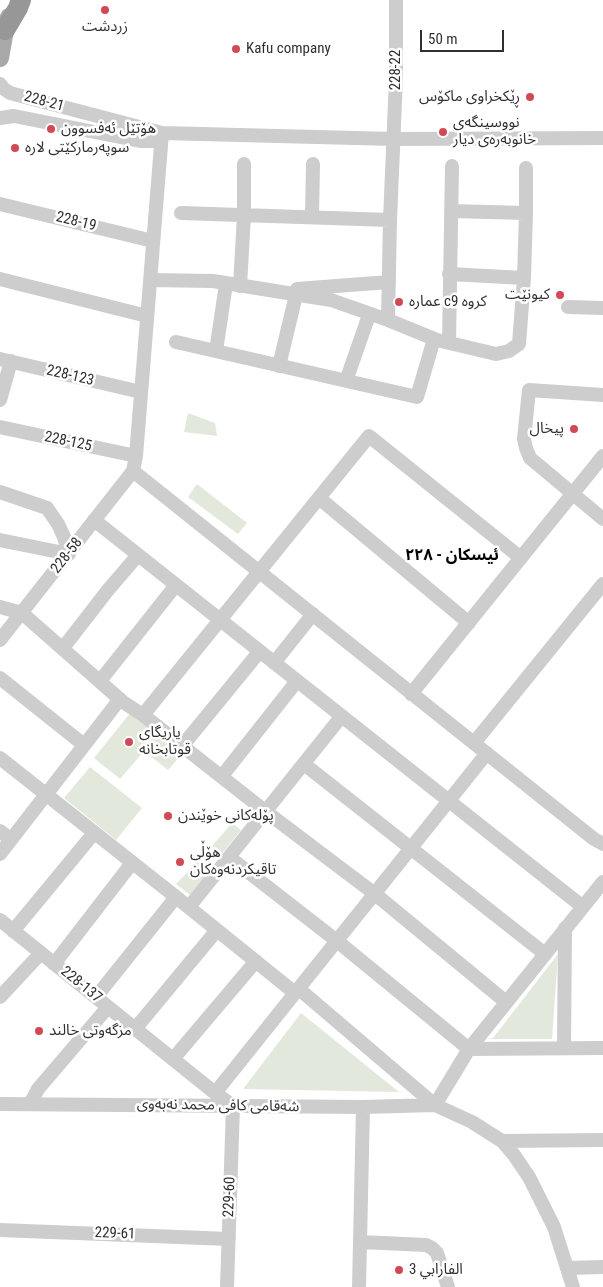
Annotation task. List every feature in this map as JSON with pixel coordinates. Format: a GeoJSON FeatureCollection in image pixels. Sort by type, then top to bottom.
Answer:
{"type":"FeatureCollection","features":[{"type":"Feature","properties":{"kind":"highway"},"geometry":{"type":"LineString","coordinates":[[5,30],[21,0]]}},
{"type":"Feature","properties":{"kind":"main road"},"geometry":{"type":"LineString","coordinates":[[0,58],[5,30],[14,0]]}},
{"type":"Feature","properties":{"kind":"street","name":"228-22"},"geometry":{"type":"LineString","coordinates":[[388,320],[396,78],[396,0]]}},
{"type":"Feature","properties":{"kind":"street","name":"228-21"},"geometry":{"type":"LineString","coordinates":[[0,84],[4,90],[10,93],[162,133]]}},
{"type":"Feature","properties":{"kind":"street","name":"228-21"},"geometry":{"type":"LineString","coordinates":[[0,118],[14,116],[140,141],[152,141],[162,133]]}},
{"type":"Feature","properties":{"kind":"street"},"geometry":{"type":"LineString","coordinates":[[603,138],[394,139],[162,133],[133,471],[474,744],[594,839],[603,844]]}},
{"type":"Feature","properties":{"kind":"street"},"geometry":{"type":"LineString","coordinates":[[216,351],[233,284],[244,214],[244,164]]}},
{"type":"Feature","properties":{"kind":"street"},"geometry":{"type":"LineString","coordinates":[[312,216],[313,164]]}},
{"type":"Feature","properties":{"kind":"street"},"geometry":{"type":"LineString","coordinates":[[449,343],[452,166]]}},
{"type":"Feature","properties":{"kind":"street"},"geometry":{"type":"LineString","coordinates":[[150,280],[213,281],[331,300],[434,339],[496,354],[509,351],[519,344],[524,278],[526,168]]}},
{"type":"Feature","properties":{"kind":"street","name":"228-19"},"geometry":{"type":"LineString","coordinates":[[0,204],[153,241]]}},
{"type":"Feature","properties":{"kind":"street"},"geometry":{"type":"LineString","coordinates":[[451,211],[526,213]]}},
{"type":"Feature","properties":{"kind":"street"},"geometry":{"type":"LineString","coordinates":[[181,213],[390,220]]}},
{"type":"Feature","properties":{"kind":"street"},"geometry":{"type":"LineString","coordinates":[[449,274],[524,278]]}},
{"type":"Feature","properties":{"kind":"street"},"geometry":{"type":"LineString","coordinates":[[0,279],[147,316]]}},
{"type":"Feature","properties":{"kind":"street"},"geometry":{"type":"LineString","coordinates":[[276,291],[389,282]]}},
{"type":"Feature","properties":{"kind":"street"},"geometry":{"type":"LineString","coordinates":[[279,366],[296,295]]}},
{"type":"Feature","properties":{"kind":"street"},"geometry":{"type":"LineString","coordinates":[[568,307],[603,308]]}},
{"type":"Feature","properties":{"kind":"street"},"geometry":{"type":"LineString","coordinates":[[346,381],[370,315]]}},
{"type":"Feature","properties":{"kind":"street"},"geometry":{"type":"LineString","coordinates":[[176,342],[417,397],[434,339]]}},
{"type":"Feature","properties":{"kind":"street"},"geometry":{"type":"LineString","coordinates":[[0,400],[6,360]]}},
{"type":"Feature","properties":{"kind":"street","name":"228-123"},"geometry":{"type":"LineString","coordinates":[[6,360],[141,392]]}},
{"type":"Feature","properties":{"kind":"street"},"geometry":{"type":"LineString","coordinates":[[603,395],[529,390],[524,439],[530,458],[603,519]]}},
{"type":"Feature","properties":{"kind":"street","name":"228-125"},"geometry":{"type":"LineString","coordinates":[[0,427],[136,453]]}},
{"type":"Feature","properties":{"kind":"street"},"geometry":{"type":"LineString","coordinates":[[143,715],[369,436],[521,558]]}},
{"type":"Feature","properties":{"kind":"street"},"geometry":{"type":"LineString","coordinates":[[411,694],[603,456]]}},
{"type":"Feature","properties":{"kind":"street","name":"228-58"},"geometry":{"type":"LineString","coordinates":[[0,640],[133,471]]}},
{"type":"Feature","properties":{"kind":"street"},"geometry":{"type":"LineString","coordinates":[[0,492],[47,508],[58,524],[69,554],[0,540]]}},
{"type":"Feature","properties":{"kind":"street"},"geometry":{"type":"LineString","coordinates":[[319,498],[469,623]]}},
{"type":"Feature","properties":{"kind":"street"},"geometry":{"type":"LineString","coordinates":[[94,520],[583,907]]}},
{"type":"Feature","properties":{"kind":"street"},"geometry":{"type":"LineString","coordinates":[[63,648],[138,555]]}},
{"type":"Feature","properties":{"kind":"street"},"geometry":{"type":"LineString","coordinates":[[474,744],[603,584]]}},
{"type":"Feature","properties":{"kind":"street"},"geometry":{"type":"LineString","coordinates":[[100,681],[176,585]]}},
{"type":"Feature","properties":{"kind":"street"},"geometry":{"type":"LineString","coordinates":[[0,607],[22,612],[120,699],[183,745],[375,894],[506,1002]]}},
{"type":"Feature","properties":{"kind":"street"},"geometry":{"type":"LineString","coordinates":[[274,663],[313,614]]}},
{"type":"Feature","properties":{"kind":"street"},"geometry":{"type":"LineString","coordinates":[[183,745],[260,651]]}},
{"type":"Feature","properties":{"kind":"street"},"geometry":{"type":"LineString","coordinates":[[0,678],[84,745]]}},
{"type":"Feature","properties":{"kind":"street"},"geometry":{"type":"LineString","coordinates":[[222,776],[297,681]]}},
{"type":"Feature","properties":{"kind":"street"},"geometry":{"type":"LineString","coordinates":[[0,854],[6,836],[46,795],[120,699]]}},
{"type":"Feature","properties":{"kind":"street"},"geometry":{"type":"LineString","coordinates":[[189,907],[341,716]]}},
{"type":"Feature","properties":{"kind":"street"},"geometry":{"type":"LineString","coordinates":[[215,1093],[487,753]]}},
{"type":"Feature","properties":{"kind":"street"},"geometry":{"type":"LineString","coordinates":[[0,758],[176,896],[256,962],[297,991],[435,1105],[472,1122],[502,1141],[514,1155],[540,1198],[554,1227],[573,1287]]}},
{"type":"Feature","properties":{"kind":"street"},"geometry":{"type":"LineString","coordinates":[[304,764],[545,954]]}},
{"type":"Feature","properties":{"kind":"street"},"geometry":{"type":"LineString","coordinates":[[14,930],[94,833]]}},
{"type":"Feature","properties":{"kind":"street"},"geometry":{"type":"LineString","coordinates":[[229,857],[468,1049],[603,1048]]}},
{"type":"Feature","properties":{"kind":"street"},"geometry":{"type":"LineString","coordinates":[[54,964],[132,863]]}},
{"type":"Feature","properties":{"kind":"street"},"geometry":{"type":"LineString","coordinates":[[435,1105],[468,1049],[603,882]]}},
{"type":"Feature","properties":{"kind":"street"},"geometry":{"type":"LineString","coordinates":[[96,997],[176,896]]}},
{"type":"Feature","properties":{"kind":"street","name":"228-137"},"geometry":{"type":"LineString","coordinates":[[0,920],[233,1106]]}},
{"type":"Feature","properties":{"kind":"street"},"geometry":{"type":"LineString","coordinates":[[564,1048],[565,928]]}},
{"type":"Feature","properties":{"kind":"street"},"geometry":{"type":"LineString","coordinates":[[135,1028],[217,930]]}},
{"type":"Feature","properties":{"kind":"street"},"geometry":{"type":"LineString","coordinates":[[0,997],[41,953]]}},
{"type":"Feature","properties":{"kind":"street"},"geometry":{"type":"LineString","coordinates":[[173,1059],[256,962]]}},
{"type":"Feature","properties":{"kind":"street"},"geometry":{"type":"LineString","coordinates":[[30,1104],[38,1089],[108,1007]]}},
{"type":"Feature","properties":{"kind":"street","name":"شەقامی کافی محمد نەبەوی"},"geometry":{"type":"LineString","coordinates":[[0,1104],[363,1107],[435,1105]]}},
{"type":"Feature","properties":{"kind":"street","name":"229-60"},"geometry":{"type":"LineString","coordinates":[[227,1287],[233,1106]]}},
{"type":"Feature","properties":{"kind":"street"},"geometry":{"type":"LineString","coordinates":[[359,1287],[363,1107]]}},
{"type":"Feature","properties":{"kind":"street"},"geometry":{"type":"LineString","coordinates":[[502,1141],[603,1140]]}},
{"type":"Feature","properties":{"kind":"street","name":"229-61"},"geometry":{"type":"LineString","coordinates":[[0,1230],[229,1239]]}},
{"type":"Feature","properties":{"kind":"street"},"geometry":{"type":"LineString","coordinates":[[361,1242],[426,1245],[432,1248],[437,1253],[448,1287]]}},
{"type":"Feature","properties":{"kind":"street"},"geometry":{"type":"LineString","coordinates":[[567,1268],[603,1267]]}},
{"type":"Feature","properties":{"kind":"shaded area"},"geometry":{"type":"Polygon","coordinates":[[[188,413],[215,423],[217,436],[184,432],[188,413]]]}},
{"type":"Feature","properties":{"kind":"shaded area"},"geometry":{"type":"Polygon","coordinates":[[[197,484],[247,523],[238,534],[188,497],[197,484]]]}},
{"type":"Feature","properties":{"kind":"shaded area","name":"یاریگای قوتابخانە"},"geometry":{"type":"Polygon","coordinates":[[[131,712],[183,753],[168,770],[144,751],[120,779],[94,758],[131,712]]]}},
{"type":"Feature","properties":{"kind":"shaded area"},"geometry":{"type":"Polygon","coordinates":[[[90,767],[142,808],[116,840],[64,798],[90,767]]]}},
{"type":"Feature","properties":{"kind":"shaded area"},"geometry":{"type":"Polygon","coordinates":[[[232,823],[241,830],[221,855],[211,847],[232,823]]]}},
{"type":"Feature","properties":{"kind":"shaded area"},"geometry":{"type":"Polygon","coordinates":[[[201,858],[212,867],[190,895],[176,884],[201,858]]]}},
{"type":"Feature","properties":{"kind":"shaded area"},"geometry":{"type":"Polygon","coordinates":[[[558,954],[552,1039],[487,1039],[493,1038],[558,954]]]}},
{"type":"Feature","properties":{"kind":"shaded area"},"geometry":{"type":"Polygon","coordinates":[[[301,1013],[399,1092],[243,1089],[301,1013]]]}},
{"type":"Feature","properties":{"kind":"place","name":"زردشت"},"geometry":{"type":"Point","coordinates":[105,10]}},
{"type":"Feature","properties":{"kind":"place","name":"Kafu company"},"geometry":{"type":"Point","coordinates":[236,49]}},
{"type":"Feature","properties":{"kind":"place","name":"ڕێکخراوی ماکۆس"},"geometry":{"type":"Point","coordinates":[530,97]}},
{"type":"Feature","properties":{"kind":"place","name":"هۆتێل ئەفسوون"},"geometry":{"type":"Point","coordinates":[51,129]}},
{"type":"Feature","properties":{"kind":"place","name":"نووسینگەی خانوبەرەی دیار"},"geometry":{"type":"Point","coordinates":[443,132]}},
{"type":"Feature","properties":{"kind":"place","name":"سوپەرمارکێتی لارە"},"geometry":{"type":"Point","coordinates":[15,148]}},
{"type":"Feature","properties":{"kind":"place","name":"کیونێت"},"geometry":{"type":"Point","coordinates":[560,295]}},
{"type":"Feature","properties":{"kind":"place","name":"عماره c9 كروه"},"geometry":{"type":"Point","coordinates":[399,302]}},
{"type":"Feature","properties":{"kind":"place","name":"پيخال"},"geometry":{"type":"Point","coordinates":[574,429]}},
{"type":"Feature","properties":{"kind":"place","name":"یاریگای قوتابخانە"},"geometry":{"type":"Point","coordinates":[129,742]}},
{"type":"Feature","properties":{"kind":"place","name":"پۆلەکانی خوێندن"},"geometry":{"type":"Point","coordinates":[168,816]}},
{"type":"Feature","properties":{"kind":"place","name":"هۆڵی تاقیکردنەوەکان"},"geometry":{"type":"Point","coordinates":[180,862]}},
{"type":"Feature","properties":{"kind":"place","name":"مزگەوتی خالند"},"geometry":{"type":"Point","coordinates":[39,1031]}},
{"type":"Feature","properties":{"kind":"place","name":"الفارابي 3"},"geometry":{"type":"Point","coordinates":[399,1270]}},
{"type":"Feature","properties":{"kind":"district","name":"ئیسکان - ٢٢٨"},"geometry":{"type":"Point","coordinates":[452,556]}}]}
